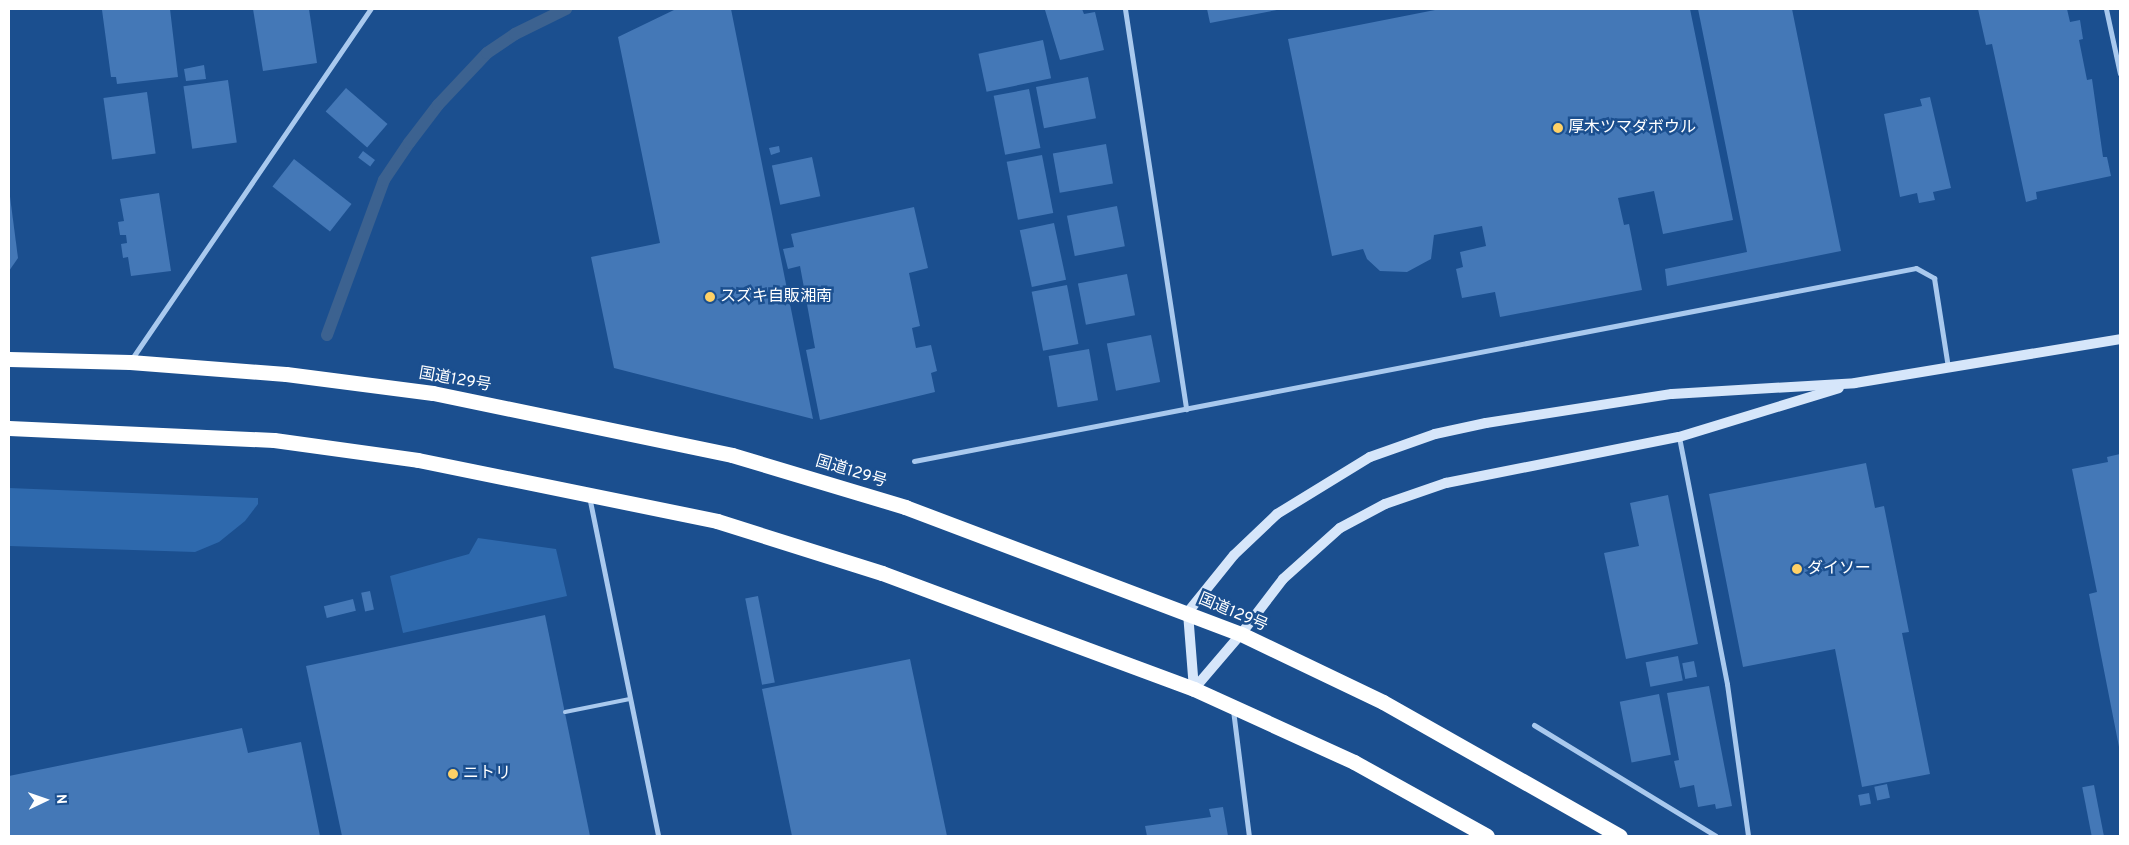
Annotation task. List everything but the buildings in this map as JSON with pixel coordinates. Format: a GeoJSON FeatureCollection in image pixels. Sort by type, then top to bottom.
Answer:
{"type":"FeatureCollection","features":[{"type":"Feature","properties":{"kind":"highway","name":"国道129号"},"geometry":{"type":"LineString","coordinates":[[9,359],[130,362],[286,374],[433,393],[732,455],[904,507],[1188,612],[1241,634],[1383,702],[1620,836]]}},
{"type":"Feature","properties":{"kind":"highway"},"geometry":{"type":"LineString","coordinates":[[9,428],[274,440],[418,460],[588,493],[717,522],[882,573],[1194,689],[1354,762],[1487,836]]}},
{"type":"Feature","properties":{"kind":"street"},"geometry":{"type":"LineString","coordinates":[[130,362],[370,9]]}},
{"type":"Feature","properties":{"kind":"street"},"geometry":{"type":"LineString","coordinates":[[1125,9],[1186,410]]}},
{"type":"Feature","properties":{"kind":"street"},"geometry":{"type":"LineString","coordinates":[[2106,9],[2120,74]]}},
{"type":"Feature","properties":{"kind":"street"},"geometry":{"type":"LineString","coordinates":[[914,461],[1916,268],[1934,278],[1948,367]]}},
{"type":"Feature","properties":{"kind":"street"},"geometry":{"type":"LineString","coordinates":[[1194,689],[1188,612],[1234,555],[1277,514],[1370,457],[1434,434],[1672,394],[1855,383],[2120,339]]}},
{"type":"Feature","properties":{"kind":"street"},"geometry":{"type":"LineString","coordinates":[[1194,689],[1241,634],[1283,579],[1340,528],[1385,504],[1446,483],[1679,437],[1855,383]]}},
{"type":"Feature","properties":{"kind":"street"},"geometry":{"type":"LineString","coordinates":[[1679,437],[1727,684],[1748,836]]}},
{"type":"Feature","properties":{"kind":"street"},"geometry":{"type":"LineString","coordinates":[[588,493],[658,836]]}},
{"type":"Feature","properties":{"kind":"street"},"geometry":{"type":"LineString","coordinates":[[1232,706],[1248,836]]}},
{"type":"Feature","properties":{"kind":"street"},"geometry":{"type":"LineString","coordinates":[[1534,725],[1716,836]]}},
{"type":"Feature","properties":{"kind":"lane"},"geometry":{"type":"LineString","coordinates":[[565,712],[630,699]]}},
{"type":"Feature","properties":{"kind":"shaded area"},"geometry":{"type":"Polygon","coordinates":[[[9,488],[258,498],[258,504],[245,521],[219,542],[195,552],[9,546],[9,488]]]}},
{"type":"Feature","properties":{"kind":"shaded area"},"geometry":{"type":"Polygon","coordinates":[[[478,538],[556,549],[567,596],[403,633],[390,576],[469,554],[478,538]]]}},
{"type":"Feature","properties":{"kind":"waterway"},"geometry":{"type":"LineString","coordinates":[[327,335],[384,180],[409,143],[438,105],[487,53],[515,34],[566,9]]}},
{"type":"Feature","properties":{"kind":"place","name":"厚木ツマダボウル"},"geometry":{"type":"Point","coordinates":[1558,128]}},
{"type":"Feature","properties":{"kind":"place","name":"スズキ自販湘南"},"geometry":{"type":"Point","coordinates":[710,297]}},
{"type":"Feature","properties":{"kind":"place","name":"ダイソー"},"geometry":{"type":"Point","coordinates":[1797,569]}},
{"type":"Feature","properties":{"kind":"place","name":"ニトリ"},"geometry":{"type":"Point","coordinates":[453,774]}}]}
